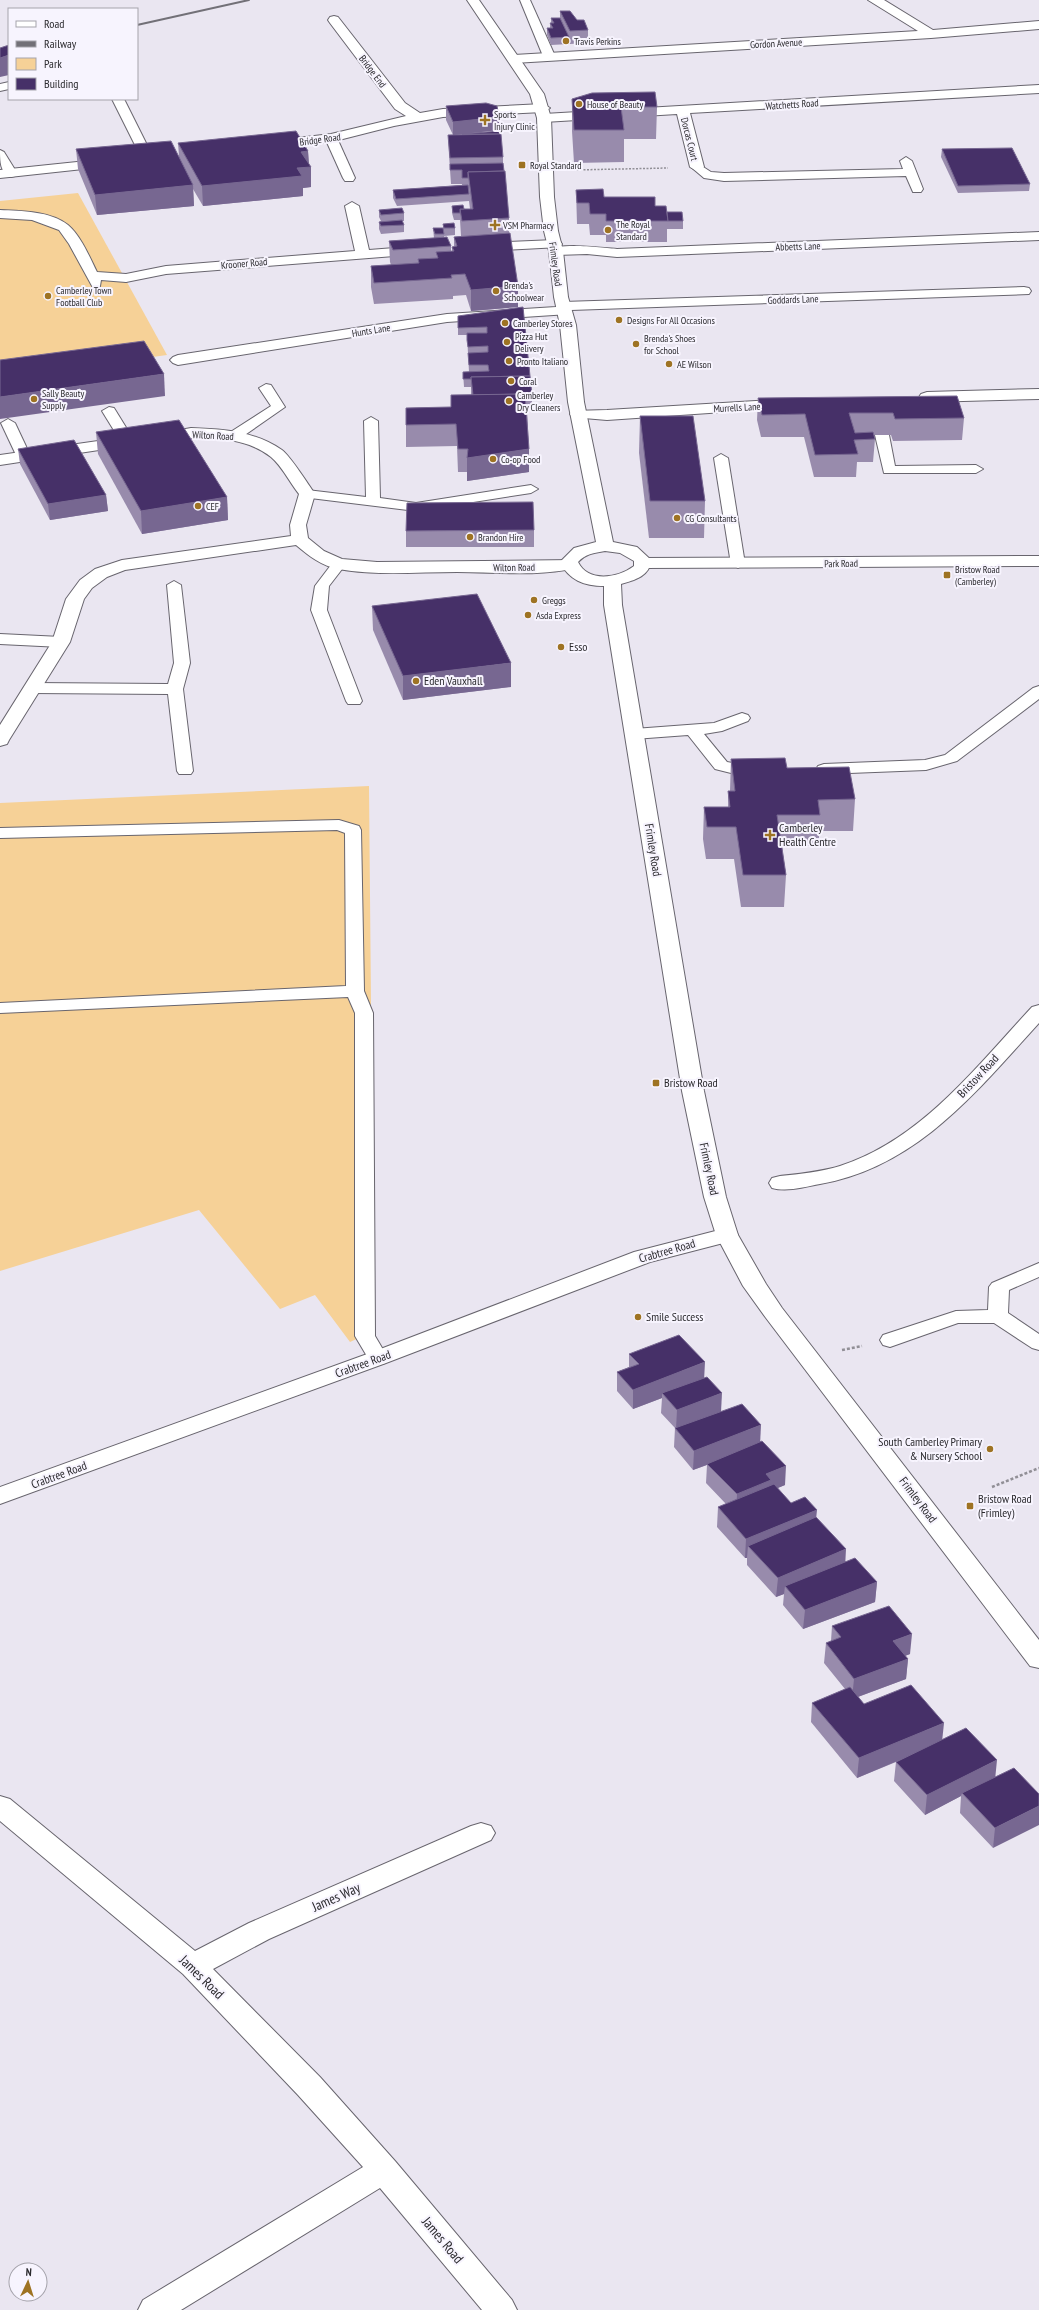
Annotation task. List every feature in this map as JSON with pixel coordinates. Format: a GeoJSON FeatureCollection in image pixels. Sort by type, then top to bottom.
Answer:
{"type":"FeatureCollection","features":[{"type":"Feature","properties":{"kind":"street","name":"Frimley Road"},"geometry":{"type":"LineString","coordinates":[[473,0],[537,94],[543,113],[547,197],[563,308],[568,325],[578,414],[605,546]]}},
{"type":"Feature","properties":{"kind":"street"},"geometry":{"type":"LineString","coordinates":[[874,0],[896,11],[931,34]]}},
{"type":"Feature","properties":{"kind":"street","name":"Bridge End"},"geometry":{"type":"LineString","coordinates":[[334,20],[400,106],[417,117]]}},
{"type":"Feature","properties":{"kind":"street","name":"Gordon Avenue"},"geometry":{"type":"LineString","coordinates":[[514,59],[931,34],[1039,25]]}},
{"type":"Feature","properties":{"kind":"street","name":"Watchetts Road"},"geometry":{"type":"LineString","coordinates":[[543,113],[683,111],[1039,89]]}},
{"type":"Feature","properties":{"kind":"street","name":"Bridge Road"},"geometry":{"type":"LineString","coordinates":[[258,147],[331,138],[417,117],[460,111],[543,113]]}},
{"type":"Feature","properties":{"kind":"street","name":"Dorcas Court"},"geometry":{"type":"LineString","coordinates":[[683,111],[697,167]]}},
{"type":"Feature","properties":{"kind":"street"},"geometry":{"type":"LineString","coordinates":[[133,160],[164,157]]}},
{"type":"Feature","properties":{"kind":"street"},"geometry":{"type":"LineString","coordinates":[[6,174],[117,162]]}},
{"type":"Feature","properties":{"kind":"street"},"geometry":{"type":"LineString","coordinates":[[352,206],[363,253]]}},
{"type":"Feature","properties":{"kind":"street"},"geometry":{"type":"LineString","coordinates":[[471,247],[555,247]]}},
{"type":"Feature","properties":{"kind":"street","name":"Krooner Road"},"geometry":{"type":"LineString","coordinates":[[126,278],[166,270],[363,253],[432,249]]}},
{"type":"Feature","properties":{"kind":"street","name":"Goddards Lane"},"geometry":{"type":"LineString","coordinates":[[563,308],[1024,291]]}},
{"type":"Feature","properties":{"kind":"street","name":"Hunts Lane"},"geometry":{"type":"LineString","coordinates":[[178,360],[448,318],[563,308]]}},
{"type":"Feature","properties":{"kind":"street"},"geometry":{"type":"LineString","coordinates":[[915,398],[1039,394]]}},
{"type":"Feature","properties":{"kind":"street","name":"Murrells Lane"},"geometry":{"type":"LineString","coordinates":[[578,414],[607,415],[805,403]]}},
{"type":"Feature","properties":{"kind":"street","name":"Wilton Road"},"geometry":{"type":"LineString","coordinates":[[0,460],[191,433],[234,436],[248,439],[277,454],[308,494]]}},
{"type":"Feature","properties":{"kind":"street"},"geometry":{"type":"LineString","coordinates":[[0,739],[61,642],[75,599],[86,584],[101,573],[129,564],[255,545],[300,540],[298,525],[308,494]]}},
{"type":"Feature","properties":{"kind":"street","name":"Wilton Road"},"geometry":{"type":"LineString","coordinates":[[300,540],[318,555],[339,564],[377,568],[535,567],[569,564]]}},
{"type":"Feature","properties":{"kind":"street"},"geometry":{"type":"LineString","coordinates":[[605,546],[629,550],[638,555],[643,560],[642,568],[637,574],[612,581],[586,578],[577,574],[569,564],[572,556],[580,551],[605,546]]}},
{"type":"Feature","properties":{"kind":"street","name":"Park Road"},"geometry":{"type":"LineString","coordinates":[[643,563],[738,564],[1039,561]]}},
{"type":"Feature","properties":{"kind":"street","name":"Frimley Road"},"geometry":{"type":"LineString","coordinates":[[612,581],[613,605],[692,1091],[715,1197],[727,1235],[755,1286],[1036,1650]]}},
{"type":"Feature","properties":{"kind":"street","name":"Bristow Road"},"geometry":{"type":"LineString","coordinates":[[780,1183],[817,1179],[840,1173],[868,1164],[896,1148],[936,1120],[1039,1011]]}},
{"type":"Feature","properties":{"kind":"street","name":"Crabtree Road"},"geometry":{"type":"LineString","coordinates":[[0,1496],[378,1358],[642,1257],[727,1235]]}},
{"type":"Feature","properties":{"kind":"street","name":"James Road"},"geometry":{"type":"LineString","coordinates":[[0,1806],[193,1966],[309,2086],[384,2170],[501,2310]]}},
{"type":"Feature","properties":{"kind":"street","name":"James Way"},"geometry":{"type":"LineString","coordinates":[[193,1966],[259,1931],[481,1833]]}},
{"type":"Feature","properties":{"kind":"street"},"geometry":{"type":"LineString","coordinates":[[154,2310],[384,2170]]}},
{"type":"Feature","properties":{"kind":"lane"},"geometry":{"type":"LineString","coordinates":[[525,0],[550,56]]}},
{"type":"Feature","properties":{"kind":"lane"},"geometry":{"type":"LineString","coordinates":[[118,100],[148,159]]}},
{"type":"Feature","properties":{"kind":"lane"},"geometry":{"type":"LineString","coordinates":[[331,138],[349,178]]}},
{"type":"Feature","properties":{"kind":"lane"},"geometry":{"type":"LineString","coordinates":[[0,154],[6,174]]}},
{"type":"Feature","properties":{"kind":"lane"},"geometry":{"type":"LineString","coordinates":[[906,159],[918,189]]}},
{"type":"Feature","properties":{"kind":"lane"},"geometry":{"type":"LineString","coordinates":[[697,167],[708,175],[724,177],[910,172]]}},
{"type":"Feature","properties":{"kind":"lane"},"geometry":{"type":"LineString","coordinates":[[0,214],[22,215],[46,220],[65,228],[95,279],[126,278]]}},
{"type":"Feature","properties":{"kind":"lane","name":"Abbetts Lane"},"geometry":{"type":"LineString","coordinates":[[555,247],[617,252],[1039,236]]}},
{"type":"Feature","properties":{"kind":"lane"},"geometry":{"type":"LineString","coordinates":[[587,250],[766,240]]}},
{"type":"Feature","properties":{"kind":"lane"},"geometry":{"type":"LineString","coordinates":[[234,436],[278,406],[266,388]]}},
{"type":"Feature","properties":{"kind":"lane"},"geometry":{"type":"LineString","coordinates":[[109,411],[128,442]]}},
{"type":"Feature","properties":{"kind":"lane"},"geometry":{"type":"LineString","coordinates":[[371,421],[373,502]]}},
{"type":"Feature","properties":{"kind":"lane"},"geometry":{"type":"LineString","coordinates":[[8,423],[24,457]]}},
{"type":"Feature","properties":{"kind":"lane"},"geometry":{"type":"LineString","coordinates":[[882,435],[889,470],[976,470]]}},
{"type":"Feature","properties":{"kind":"lane"},"geometry":{"type":"LineString","coordinates":[[721,458],[738,564]]}},
{"type":"Feature","properties":{"kind":"lane"},"geometry":{"type":"LineString","coordinates":[[308,494],[416,507],[531,489]]}},
{"type":"Feature","properties":{"kind":"lane"},"geometry":{"type":"LineString","coordinates":[[339,564],[322,586],[319,610],[354,701]]}},
{"type":"Feature","properties":{"kind":"lane"},"geometry":{"type":"LineString","coordinates":[[174,585],[182,663],[174,689],[185,771]]}},
{"type":"Feature","properties":{"kind":"lane"},"geometry":{"type":"LineString","coordinates":[[0,639],[61,642]]}},
{"type":"Feature","properties":{"kind":"lane"},"geometry":{"type":"LineString","coordinates":[[32,688],[174,689]]}},
{"type":"Feature","properties":{"kind":"lane"},"geometry":{"type":"LineString","coordinates":[[808,769],[926,765],[951,758],[1039,691]]}},
{"type":"Feature","properties":{"kind":"lane"},"geometry":{"type":"LineString","coordinates":[[634,734],[716,728],[742,718]]}},
{"type":"Feature","properties":{"kind":"lane"},"geometry":{"type":"LineString","coordinates":[[692,730],[706,743],[708,754],[715,763],[728,770],[768,771]]}},
{"type":"Feature","properties":{"kind":"lane"},"geometry":{"type":"LineString","coordinates":[[0,833],[339,825],[353,830],[355,991],[364,1013],[365,1336],[378,1358]]}},
{"type":"Feature","properties":{"kind":"lane"},"geometry":{"type":"LineString","coordinates":[[0,1008],[355,991]]}},
{"type":"Feature","properties":{"kind":"lane"},"geometry":{"type":"LineString","coordinates":[[998,1316],[1000,1287],[1039,1269]]}},
{"type":"Feature","properties":{"kind":"lane"},"geometry":{"type":"LineString","coordinates":[[890,1340],[956,1317],[998,1316],[1039,1343]]}},
{"type":"Feature","properties":{"kind":"path"},"geometry":{"type":"LineString","coordinates":[[568,170],[697,167]]}},
{"type":"Feature","properties":{"kind":"path"},"geometry":{"type":"LineString","coordinates":[[992,1488],[1039,1468]]}},
{"type":"Feature","properties":{"kind":"green space"},"geometry":{"type":"Polygon","coordinates":[[[78,193],[167,355],[0,378],[0,201],[78,193]]]}},
{"type":"Feature","properties":{"kind":"green space"},"geometry":{"type":"Polygon","coordinates":[[[369,786],[374,1331],[350,1342],[315,1295],[280,1309],[199,1210],[0,1271],[0,803],[369,786]]]}},
{"type":"Feature","properties":{"kind":"building"},"geometry":{"type":"Polygon","coordinates":[[[560,11],[570,11],[577,20],[584,20],[588,30],[570,31],[560,11]]]}},
{"type":"Feature","properties":{"kind":"building"},"geometry":{"type":"Polygon","coordinates":[[[551,18],[560,18],[569,37],[551,38],[547,28],[553,28],[550,23],[554,23],[551,18]]]}},
{"type":"Feature","properties":{"kind":"building"},"geometry":{"type":"Polygon","coordinates":[[[8,45],[8,55],[0,58],[0,48],[8,45]]]}},
{"type":"Feature","properties":{"kind":"building"},"geometry":{"type":"Polygon","coordinates":[[[655,92],[657,107],[621,107],[624,130],[574,130],[572,99],[592,93],[655,92]]]}},
{"type":"Feature","properties":{"kind":"building"},"geometry":{"type":"Polygon","coordinates":[[[486,103],[497,106],[499,117],[453,122],[446,106],[486,103]]]}},
{"type":"Feature","properties":{"kind":"building"},"geometry":{"type":"Polygon","coordinates":[[[296,131],[308,151],[301,152],[311,167],[297,168],[302,176],[202,186],[178,143],[296,131]]]}},
{"type":"Feature","properties":{"kind":"building"},"geometry":{"type":"Polygon","coordinates":[[[500,131],[500,134],[462,134],[500,131]]]}},
{"type":"Feature","properties":{"kind":"building"},"geometry":{"type":"Polygon","coordinates":[[[501,134],[503,157],[450,158],[448,135],[501,134]]]}},
{"type":"Feature","properties":{"kind":"building"},"geometry":{"type":"Polygon","coordinates":[[[171,141],[193,185],[95,195],[76,149],[171,141]]]}},
{"type":"Feature","properties":{"kind":"building"},"geometry":{"type":"Polygon","coordinates":[[[1012,148],[1030,184],[958,186],[942,149],[1012,148]]]}},
{"type":"Feature","properties":{"kind":"building"},"geometry":{"type":"Polygon","coordinates":[[[503,163],[504,171],[468,172],[468,178],[462,178],[462,170],[450,170],[450,164],[503,163]]]}},
{"type":"Feature","properties":{"kind":"building"},"geometry":{"type":"Polygon","coordinates":[[[505,171],[509,218],[462,221],[460,209],[473,209],[468,172],[505,171]]]}},
{"type":"Feature","properties":{"kind":"building"},"geometry":{"type":"Polygon","coordinates":[[[468,185],[469,194],[396,199],[393,190],[468,185]]]}},
{"type":"Feature","properties":{"kind":"building"},"geometry":{"type":"Polygon","coordinates":[[[603,189],[604,197],[655,197],[655,206],[666,206],[668,221],[606,221],[606,214],[590,214],[589,203],[577,203],[576,190],[603,189]]]}},
{"type":"Feature","properties":{"kind":"building"},"geometry":{"type":"Polygon","coordinates":[[[463,205],[464,209],[460,209],[460,213],[453,213],[452,206],[463,205]]]}},
{"type":"Feature","properties":{"kind":"building"},"geometry":{"type":"Polygon","coordinates":[[[402,208],[404,213],[381,215],[379,210],[402,208]]]}},
{"type":"Feature","properties":{"kind":"building"},"geometry":{"type":"Polygon","coordinates":[[[667,212],[682,212],[683,221],[668,221],[667,212]]]}},
{"type":"Feature","properties":{"kind":"building"},"geometry":{"type":"Polygon","coordinates":[[[402,220],[404,225],[381,226],[379,222],[402,220]]]}},
{"type":"Feature","properties":{"kind":"building"},"geometry":{"type":"Polygon","coordinates":[[[454,223],[455,228],[444,228],[443,224],[454,223]]]}},
{"type":"Feature","properties":{"kind":"building"},"geometry":{"type":"Polygon","coordinates":[[[433,228],[443,228],[444,234],[435,234],[433,228]]]}},
{"type":"Feature","properties":{"kind":"building"},"geometry":{"type":"Polygon","coordinates":[[[510,233],[518,286],[471,290],[465,274],[451,275],[452,278],[374,283],[371,266],[419,263],[418,259],[438,258],[436,252],[454,251],[452,247],[457,246],[454,237],[510,233]]]}},
{"type":"Feature","properties":{"kind":"building"},"geometry":{"type":"Polygon","coordinates":[[[447,237],[451,246],[393,250],[389,241],[447,237]]]}},
{"type":"Feature","properties":{"kind":"building"},"geometry":{"type":"Polygon","coordinates":[[[523,307],[530,376],[471,377],[471,379],[463,379],[463,372],[489,371],[488,365],[469,365],[468,353],[488,352],[488,346],[468,347],[467,340],[467,333],[487,333],[487,327],[458,328],[458,316],[523,307]]]}},
{"type":"Feature","properties":{"kind":"building"},"geometry":{"type":"Polygon","coordinates":[[[144,341],[164,374],[0,397],[0,360],[144,341]]]}},
{"type":"Feature","properties":{"kind":"building"},"geometry":{"type":"Polygon","coordinates":[[[530,376],[532,395],[473,395],[471,377],[530,376]]]}},
{"type":"Feature","properties":{"kind":"building"},"geometry":{"type":"Polygon","coordinates":[[[525,394],[529,449],[467,458],[468,449],[458,449],[456,424],[406,425],[406,408],[451,407],[451,395],[525,394]]]}},
{"type":"Feature","properties":{"kind":"building"},"geometry":{"type":"Polygon","coordinates":[[[957,396],[964,418],[895,419],[893,413],[849,413],[855,433],[873,432],[875,439],[854,440],[858,454],[815,455],[805,414],[762,415],[758,398],[957,396]]]}},
{"type":"Feature","properties":{"kind":"building"},"geometry":{"type":"Polygon","coordinates":[[[640,416],[693,416],[705,501],[650,501],[640,416]]]}},
{"type":"Feature","properties":{"kind":"building"},"geometry":{"type":"Polygon","coordinates":[[[179,420],[227,497],[141,511],[96,432],[179,420]]]}},
{"type":"Feature","properties":{"kind":"building"},"geometry":{"type":"Polygon","coordinates":[[[74,440],[106,495],[48,504],[18,449],[74,440]]]}},
{"type":"Feature","properties":{"kind":"building"},"geometry":{"type":"Polygon","coordinates":[[[533,502],[534,530],[406,531],[407,503],[533,502]]]}},
{"type":"Feature","properties":{"kind":"building"},"geometry":{"type":"Polygon","coordinates":[[[477,594],[511,663],[403,676],[372,606],[477,594]]]}},
{"type":"Feature","properties":{"kind":"building"},"geometry":{"type":"Polygon","coordinates":[[[785,758],[787,768],[849,767],[855,799],[818,800],[820,815],[777,815],[786,875],[743,875],[736,827],[707,827],[704,807],[730,807],[728,791],[735,791],[731,759],[785,758]]]}},
{"type":"Feature","properties":{"kind":"building"},"geometry":{"type":"Polygon","coordinates":[[[679,1335],[705,1362],[633,1390],[617,1372],[639,1364],[629,1354],[679,1335]]]}},
{"type":"Feature","properties":{"kind":"building"},"geometry":{"type":"Polygon","coordinates":[[[707,1377],[722,1393],[677,1410],[662,1393],[707,1377]]]}},
{"type":"Feature","properties":{"kind":"building"},"geometry":{"type":"Polygon","coordinates":[[[742,1404],[761,1425],[694,1451],[675,1428],[742,1404]]]}},
{"type":"Feature","properties":{"kind":"building"},"geometry":{"type":"Polygon","coordinates":[[[762,1441],[786,1466],[766,1474],[771,1480],[737,1494],[707,1464],[762,1441]]]}},
{"type":"Feature","properties":{"kind":"building"},"geometry":{"type":"Polygon","coordinates":[[[774,1484],[791,1503],[805,1497],[817,1510],[746,1539],[718,1507],[774,1484]]]}},
{"type":"Feature","properties":{"kind":"building"},"geometry":{"type":"Polygon","coordinates":[[[816,1517],[846,1549],[778,1578],[748,1546],[816,1517]]]}},
{"type":"Feature","properties":{"kind":"building"},"geometry":{"type":"Polygon","coordinates":[[[855,1558],[877,1582],[805,1610],[785,1586],[855,1558]]]}},
{"type":"Feature","properties":{"kind":"building"},"geometry":{"type":"Polygon","coordinates":[[[889,1606],[912,1634],[893,1641],[908,1659],[854,1679],[826,1643],[841,1637],[832,1626],[889,1606]]]}},
{"type":"Feature","properties":{"kind":"building"},"geometry":{"type":"Polygon","coordinates":[[[911,1685],[944,1723],[859,1758],[812,1703],[850,1687],[864,1704],[911,1685]]]}},
{"type":"Feature","properties":{"kind":"building"},"geometry":{"type":"Polygon","coordinates":[[[966,1728],[997,1760],[927,1795],[896,1762],[966,1728]]]}},
{"type":"Feature","properties":{"kind":"building"},"geometry":{"type":"Polygon","coordinates":[[[1014,1768],[1039,1794],[1039,1806],[995,1828],[962,1793],[1014,1768]]]}},
{"type":"Feature","properties":{"kind":"railway"},"geometry":{"type":"LineString","coordinates":[[138,25],[249,0]]}},
{"type":"Feature","properties":{"kind":"place","name":"Travis Perkins"},"geometry":{"type":"Point","coordinates":[566,41]}},
{"type":"Feature","properties":{"kind":"place","name":"House of Beauty"},"geometry":{"type":"Point","coordinates":[579,104]}},
{"type":"Feature","properties":{"kind":"place","name":"Sports Injury Clinic"},"geometry":{"type":"Point","coordinates":[485,120]}},
{"type":"Feature","properties":{"kind":"place","name":"Royal Standard"},"geometry":{"type":"Point","coordinates":[522,165]}},
{"type":"Feature","properties":{"kind":"place","name":"VSM Pharmacy"},"geometry":{"type":"Point","coordinates":[495,225]}},
{"type":"Feature","properties":{"kind":"place","name":"The Royal Standard"},"geometry":{"type":"Point","coordinates":[608,230]}},
{"type":"Feature","properties":{"kind":"place","name":"Brenda's Schoolwear"},"geometry":{"type":"Point","coordinates":[496,291]}},
{"type":"Feature","properties":{"kind":"place","name":"Camberley Town Football Club"},"geometry":{"type":"Point","coordinates":[48,296]}},
{"type":"Feature","properties":{"kind":"place","name":"Designs For All Occasions"},"geometry":{"type":"Point","coordinates":[619,320]}},
{"type":"Feature","properties":{"kind":"place","name":"Camberley Stores"},"geometry":{"type":"Point","coordinates":[505,323]}},
{"type":"Feature","properties":{"kind":"place","name":"Pizza Hut Delivery"},"geometry":{"type":"Point","coordinates":[507,342]}},
{"type":"Feature","properties":{"kind":"place","name":"Brenda's Shoes for School"},"geometry":{"type":"Point","coordinates":[636,344]}},
{"type":"Feature","properties":{"kind":"place","name":"Pronto Italiano"},"geometry":{"type":"Point","coordinates":[509,361]}},
{"type":"Feature","properties":{"kind":"place","name":"AE Wilson"},"geometry":{"type":"Point","coordinates":[669,364]}},
{"type":"Feature","properties":{"kind":"place","name":"Coral"},"geometry":{"type":"Point","coordinates":[511,381]}},
{"type":"Feature","properties":{"kind":"place","name":"Sally Beauty Supply"},"geometry":{"type":"Point","coordinates":[34,399]}},
{"type":"Feature","properties":{"kind":"place","name":"Camberley Dry Cleaners"},"geometry":{"type":"Point","coordinates":[509,401]}},
{"type":"Feature","properties":{"kind":"place","name":"Co-op Food"},"geometry":{"type":"Point","coordinates":[493,459]}},
{"type":"Feature","properties":{"kind":"place","name":"CEF"},"geometry":{"type":"Point","coordinates":[198,506]}},
{"type":"Feature","properties":{"kind":"place","name":"CG Consultants"},"geometry":{"type":"Point","coordinates":[677,518]}},
{"type":"Feature","properties":{"kind":"place","name":"Brandon Hire"},"geometry":{"type":"Point","coordinates":[470,537]}},
{"type":"Feature","properties":{"kind":"place","name":"Bristow Road (Camberley)"},"geometry":{"type":"Point","coordinates":[947,575]}},
{"type":"Feature","properties":{"kind":"place","name":"Greggs"},"geometry":{"type":"Point","coordinates":[534,600]}},
{"type":"Feature","properties":{"kind":"place","name":"Asda Express"},"geometry":{"type":"Point","coordinates":[528,615]}},
{"type":"Feature","properties":{"kind":"place","name":"Esso"},"geometry":{"type":"Point","coordinates":[561,647]}},
{"type":"Feature","properties":{"kind":"place","name":"Eden Vauxhall"},"geometry":{"type":"Point","coordinates":[416,681]}},
{"type":"Feature","properties":{"kind":"place","name":"Camberley Health Centre"},"geometry":{"type":"Point","coordinates":[770,835]}},
{"type":"Feature","properties":{"kind":"place","name":"Bristow Road"},"geometry":{"type":"Point","coordinates":[656,1083]}},
{"type":"Feature","properties":{"kind":"place","name":"Smile Success"},"geometry":{"type":"Point","coordinates":[638,1317]}},
{"type":"Feature","properties":{"kind":"place","name":"South Camberley Primary & Nursery School"},"geometry":{"type":"Point","coordinates":[990,1449]}},
{"type":"Feature","properties":{"kind":"place","name":"Bristow Road (Frimley)"},"geometry":{"type":"Point","coordinates":[970,1506]}}]}
